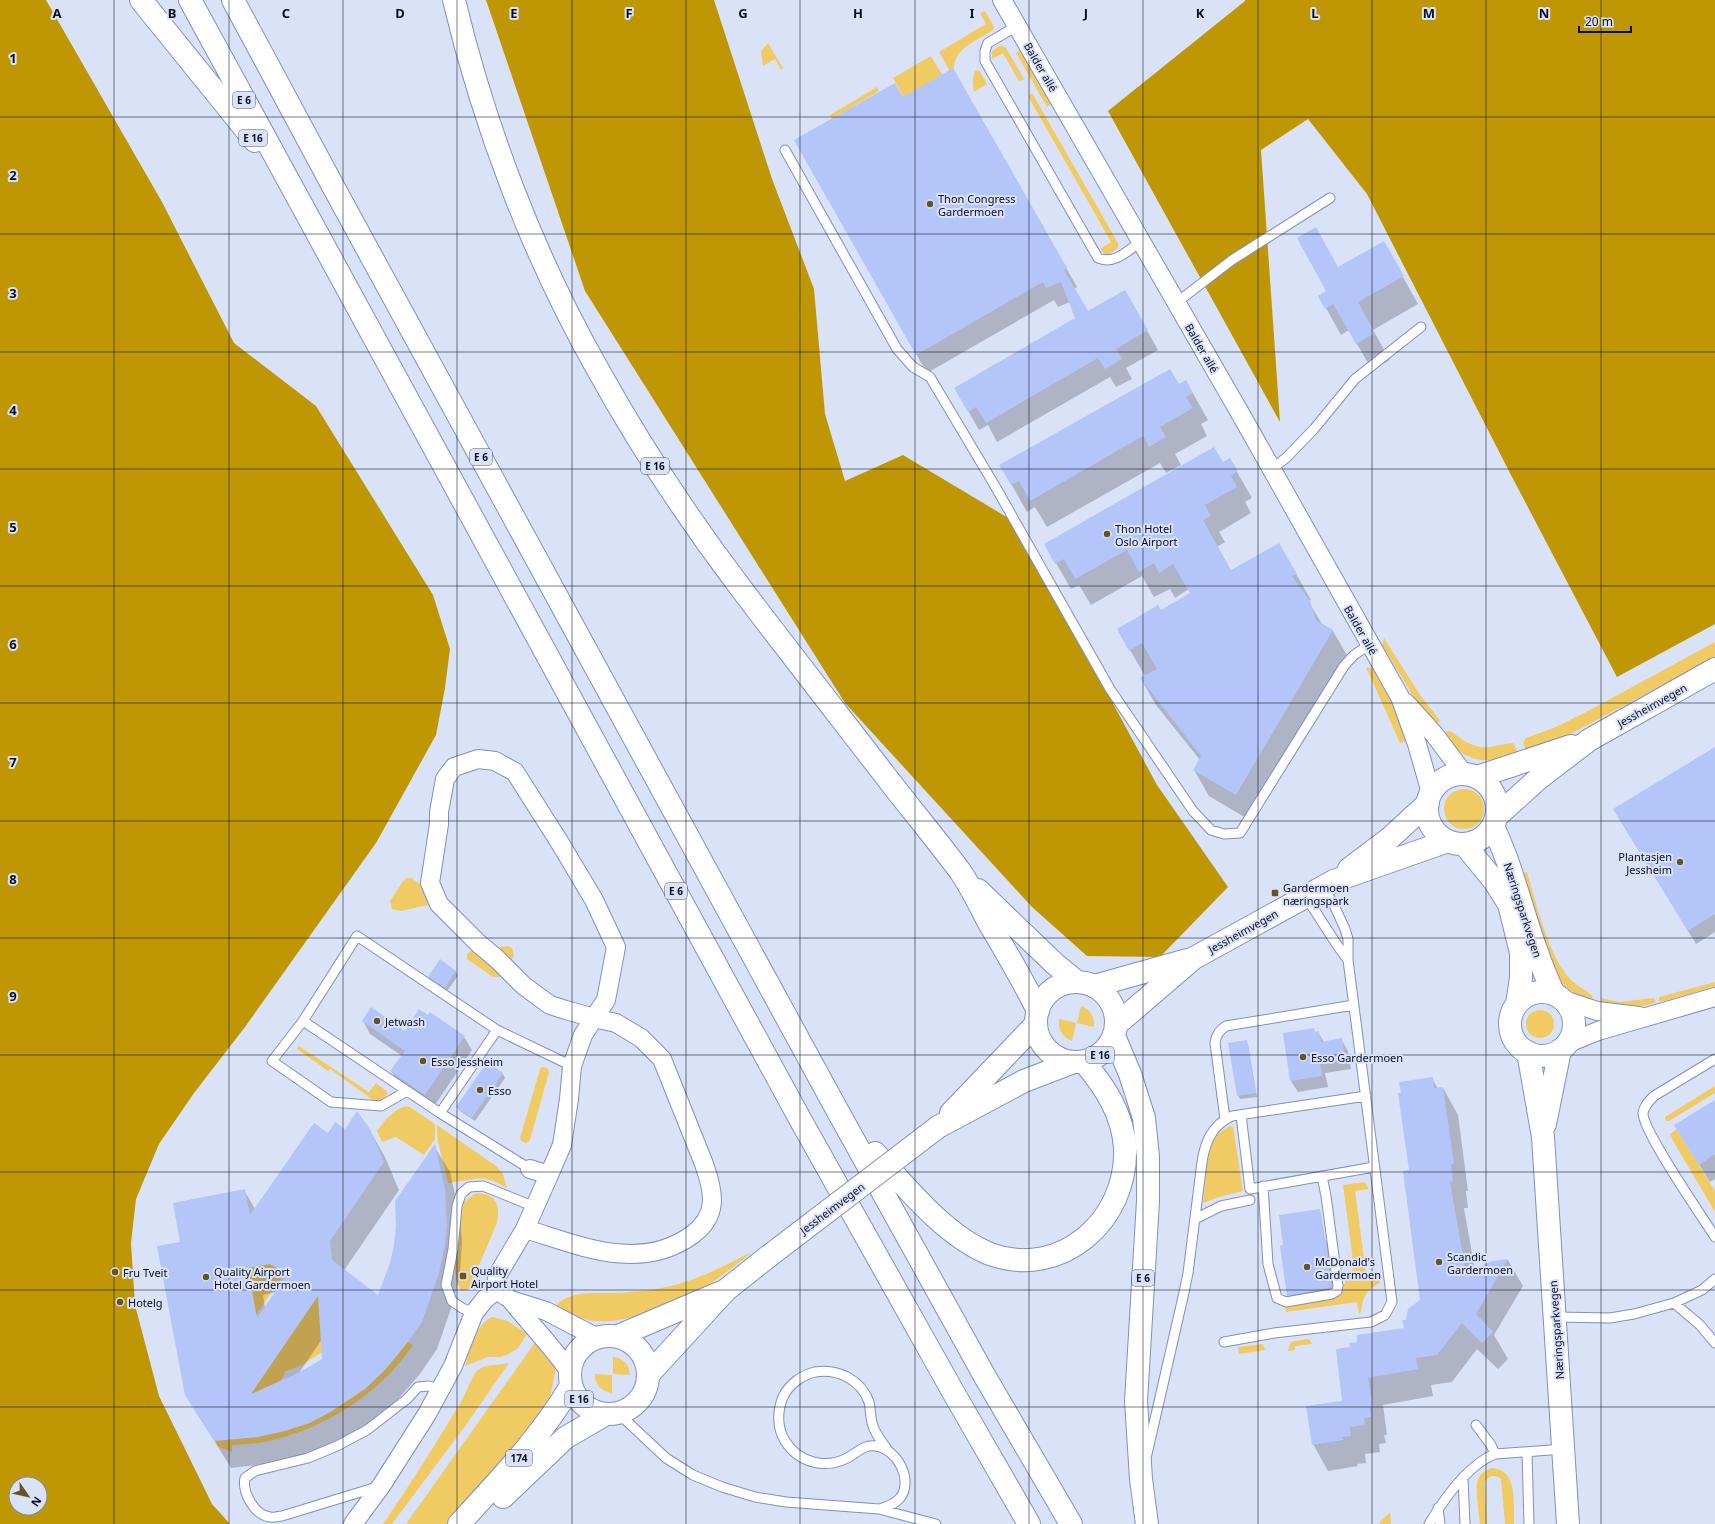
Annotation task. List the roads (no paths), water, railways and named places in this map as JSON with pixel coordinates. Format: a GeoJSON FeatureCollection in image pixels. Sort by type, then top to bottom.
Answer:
{"type":"FeatureCollection","features":[{"type":"Feature","properties":{"kind":"main road","name":"E 16"},"geometry":{"type":"LineString","coordinates":[[141,0],[248,131],[299,200]]}},
{"type":"Feature","properties":{"kind":"main road","name":"E 6"},"geometry":{"type":"LineString","coordinates":[[190,0],[815,1146],[1029,1524]]}},
{"type":"Feature","properties":{"kind":"main road","name":"E 16"},"geometry":{"type":"LineString","coordinates":[[454,0],[478,88],[516,196],[541,256],[595,365],[618,406],[660,473],[710,546],[779,639],[961,873],[1055,964],[1086,984],[1104,993],[1111,1002],[1116,1013],[1115,1030],[1108,1048],[1097,1057],[1078,1062],[1060,1059],[1051,1054],[1043,1045],[1038,1036],[1037,1018],[1028,990],[961,873]]}},
{"type":"Feature","properties":{"kind":"main road","name":"E 6"},"geometry":{"type":"LineString","coordinates":[[236,5],[334,188],[836,1108],[984,1375],[1071,1524]]}},
{"type":"Feature","properties":{"kind":"main road","name":"Jessheimvegen"},"geometry":{"type":"LineString","coordinates":[[1495,821],[1538,779],[1589,740],[1715,669]]}},
{"type":"Feature","properties":{"kind":"main road","name":"Jessheimvegen"},"geometry":{"type":"LineString","coordinates":[[1470,776],[1589,740]]}},
{"type":"Feature","properties":{"kind":"main road"},"geometry":{"type":"LineString","coordinates":[[1451,776],[1470,776],[1484,782],[1491,789],[1495,797],[1497,807],[1495,821],[1481,839],[1456,843],[1434,830],[1430,822],[1430,798],[1440,783],[1451,776]]}},
{"type":"Feature","properties":{"kind":"main road","name":"Jessheimvegen"},"geometry":{"type":"LineString","coordinates":[[1115,1030],[1194,958],[1321,888],[1390,838],[1430,798]]}},
{"type":"Feature","properties":{"kind":"main road","name":"Næringsparkvegen"},"geometry":{"type":"LineString","coordinates":[[1495,821],[1540,962],[1558,997],[1572,1012],[1573,1029],[1563,1047],[1543,1137]]}},
{"type":"Feature","properties":{"kind":"main road","name":"Jessheimvegen"},"geometry":{"type":"LineString","coordinates":[[1321,888],[1456,843]]}},
{"type":"Feature","properties":{"kind":"main road","name":"Næringsparkvegen"},"geometry":{"type":"LineString","coordinates":[[1456,843],[1495,882],[1509,904],[1521,953],[1521,978],[1517,1004],[1512,1012],[1510,1021],[1514,1040],[1520,1047],[1528,1052],[1543,1137],[1556,1317],[1568,1524]]}},
{"type":"Feature","properties":{"kind":"main road","name":"Jessheimvegen"},"geometry":{"type":"LineString","coordinates":[[1086,984],[1194,958]]}},
{"type":"Feature","properties":{"kind":"main road","name":"E 16"},"geometry":{"type":"LineString","coordinates":[[1037,1018],[1043,999],[1053,990],[1064,984],[1086,984]]}},
{"type":"Feature","properties":{"kind":"main road"},"geometry":{"type":"LineString","coordinates":[[1517,1004],[1525,997],[1534,993],[1544,992],[1558,997]]}},
{"type":"Feature","properties":{"kind":"main road","name":"Jessheimvegen"},"geometry":{"type":"LineString","coordinates":[[938,1127],[1037,1018]]}},
{"type":"Feature","properties":{"kind":"main road","name":"E 6"},"geometry":{"type":"LineString","coordinates":[[1115,1030],[1144,1118],[1148,1157],[1148,1201],[1136,1401],[1141,1479],[1147,1524]]}},
{"type":"Feature","properties":{"kind":"main road"},"geometry":{"type":"LineString","coordinates":[[1528,1052],[1545,1056],[1563,1047]]}},
{"type":"Feature","properties":{"kind":"main road","name":"E 6"},"geometry":{"type":"LineString","coordinates":[[836,1108],[894,1174],[936,1218],[956,1235],[973,1246],[991,1254],[1022,1260],[1041,1259],[1071,1248],[1084,1240],[1100,1223],[1109,1210],[1122,1177],[1125,1162],[1125,1147],[1118,1115],[1104,1087],[1078,1062]]}},
{"type":"Feature","properties":{"kind":"main road","name":"Jessheimvegen"},"geometry":{"type":"LineString","coordinates":[[649,1374],[726,1290],[938,1127],[1024,1081],[1078,1062]]}},
{"type":"Feature","properties":{"kind":"main road","name":"Jessheimvegen"},"geometry":{"type":"LineString","coordinates":[[618,1336],[661,1319],[726,1290]]}},
{"type":"Feature","properties":{"kind":"main road","name":"E 16"},"geometry":{"type":"LineString","coordinates":[[596,1337],[607,1335],[618,1336]]}},
{"type":"Feature","properties":{"kind":"main road"},"geometry":{"type":"LineString","coordinates":[[618,1336],[630,1341],[640,1350],[647,1361],[649,1374]]}},
{"type":"Feature","properties":{"kind":"main road"},"geometry":{"type":"LineString","coordinates":[[571,1379],[574,1357],[583,1345],[596,1337]]}},
{"type":"Feature","properties":{"kind":"main road","name":"E 16"},"geometry":{"type":"LineString","coordinates":[[571,1379],[576,1396],[584,1405],[595,1411],[612,1414],[631,1408],[641,1398],[647,1386],[649,1374]]}},
{"type":"Feature","properties":{"kind":"main road","name":"174"},"geometry":{"type":"LineString","coordinates":[[459,1524],[527,1450],[556,1411],[571,1379]]}},
{"type":"Feature","properties":{"kind":"main road","name":"174"},"geometry":{"type":"LineString","coordinates":[[477,1524],[522,1478],[565,1438],[612,1414]]}},
{"type":"Feature","properties":{"kind":"street","name":"Balder allé"},"geometry":{"type":"LineString","coordinates":[[1002,0],[1400,697],[1417,744],[1430,798]]}},
{"type":"Feature","properties":{"kind":"street","name":"Balder allé"},"geometry":{"type":"LineString","coordinates":[[1400,697],[1470,776]]}},
{"type":"Feature","properties":{"kind":"street"},"geometry":{"type":"LineString","coordinates":[[525,1229],[584,1247],[615,1253],[647,1254],[668,1248],[700,1229],[711,1209],[713,1198],[710,1181],[662,1059],[641,1038],[616,1023],[594,1018],[550,1005],[524,986],[439,904],[430,883],[438,831],[439,812],[445,779],[454,768],[478,758],[495,761],[515,772],[594,900],[616,947],[606,1000],[594,1018],[583,1036],[572,1066],[562,1145],[525,1229],[497,1276],[496,1284],[535,1331],[554,1349],[571,1379]]}},
{"type":"Feature","properties":{"kind":"street"},"geometry":{"type":"LineString","coordinates":[[1558,997],[1597,1012],[1648,1017]]}},
{"type":"Feature","properties":{"kind":"street"},"geometry":{"type":"LineString","coordinates":[[1563,1047],[1598,1031],[1715,997]]}},
{"type":"Feature","properties":{"kind":"street"},"geometry":{"type":"LineString","coordinates":[[530,1169],[549,1175]]}},
{"type":"Feature","properties":{"kind":"street"},"geometry":{"type":"LineString","coordinates":[[353,1524],[427,1414],[453,1366],[474,1313],[485,1299],[504,1295],[546,1311],[596,1337]]}},
{"type":"Feature","properties":{"kind":"lane"},"geometry":{"type":"LineString","coordinates":[[1017,26],[988,43],[985,51],[985,61],[1006,100],[1098,258],[1105,262],[1113,260],[1141,242]]}},
{"type":"Feature","properties":{"kind":"lane"},"geometry":{"type":"LineString","coordinates":[[785,150],[897,349],[913,367],[930,377],[995,486],[1110,689],[1193,811],[1211,830],[1224,834],[1240,833],[1344,666],[1354,655],[1369,645]]}},
{"type":"Feature","properties":{"kind":"lane"},"geometry":{"type":"LineString","coordinates":[[1176,303],[1232,260],[1330,198]]}},
{"type":"Feature","properties":{"kind":"lane"},"geometry":{"type":"LineString","coordinates":[[1271,469],[1286,458],[1314,429],[1355,379],[1421,326]]}},
{"type":"Feature","properties":{"kind":"lane"},"geometry":{"type":"LineString","coordinates":[[1321,888],[1337,945],[1348,960]]}},
{"type":"Feature","properties":{"kind":"lane"},"geometry":{"type":"LineString","coordinates":[[1224,1342],[1274,1333],[1371,1322],[1385,1315],[1391,1306],[1392,1295],[1348,960],[1348,939],[1334,905],[1321,888]]}},
{"type":"Feature","properties":{"kind":"lane"},"geometry":{"type":"LineString","coordinates":[[407,1091],[381,1106],[331,1102],[272,1061],[304,1021],[357,936],[497,1030],[572,1066]]}},
{"type":"Feature","properties":{"kind":"lane"},"geometry":{"type":"LineString","coordinates":[[1225,1119],[1214,1043],[1215,1038],[1222,1028],[1226,1026],[1354,1006]]}},
{"type":"Feature","properties":{"kind":"lane"},"geometry":{"type":"LineString","coordinates":[[304,1021],[440,1113],[530,1169]]}},
{"type":"Feature","properties":{"kind":"lane"},"geometry":{"type":"LineString","coordinates":[[440,1113],[497,1030]]}},
{"type":"Feature","properties":{"kind":"lane"},"geometry":{"type":"LineString","coordinates":[[1715,1059],[1654,1096],[1647,1103],[1643,1114],[1652,1138],[1715,1237]]}},
{"type":"Feature","properties":{"kind":"lane"},"geometry":{"type":"LineString","coordinates":[[1141,1479],[1183,1296],[1204,1150],[1212,1132],[1225,1119],[1241,1115],[1366,1096]]}},
{"type":"Feature","properties":{"kind":"lane"},"geometry":{"type":"LineString","coordinates":[[1241,1115],[1250,1189],[1374,1167]]}},
{"type":"Feature","properties":{"kind":"lane"},"geometry":{"type":"LineString","coordinates":[[1263,1186],[1268,1264],[1277,1298],[1286,1302],[1332,1294],[1337,1291],[1338,1286],[1322,1176]]}},
{"type":"Feature","properties":{"kind":"lane"},"geometry":{"type":"LineString","coordinates":[[474,1313],[462,1308],[452,1301],[446,1285],[453,1249],[457,1206],[461,1194],[469,1188],[483,1186],[534,1207]]}},
{"type":"Feature","properties":{"kind":"lane"},"geometry":{"type":"LineString","coordinates":[[1195,1219],[1221,1206],[1250,1200]]}},
{"type":"Feature","properties":{"kind":"lane"},"geometry":{"type":"LineString","coordinates":[[1556,1317],[1610,1318],[1634,1314],[1674,1303],[1702,1290],[1715,1279]]}},
{"type":"Feature","properties":{"kind":"lane"},"geometry":{"type":"LineString","coordinates":[[1674,1303],[1700,1325],[1715,1343]]}},
{"type":"Feature","properties":{"kind":"lane"},"geometry":{"type":"LineString","coordinates":[[879,1509],[896,1503],[903,1494],[905,1488],[903,1471],[899,1462],[887,1449],[873,1427],[870,1408],[864,1393],[856,1383],[842,1374],[830,1371],[810,1374],[795,1382],[783,1397],[779,1416],[782,1435],[790,1448],[796,1454],[810,1461],[824,1464],[836,1462],[849,1457],[862,1448],[870,1446],[887,1449]]}},
{"type":"Feature","properties":{"kind":"lane"},"geometry":{"type":"LineString","coordinates":[[380,1486],[282,1516],[269,1517],[258,1512],[249,1500],[243,1486],[244,1478],[255,1471],[308,1458],[337,1446],[367,1430],[408,1399],[418,1388],[428,1386],[441,1389]]}},
{"type":"Feature","properties":{"kind":"lane"},"geometry":{"type":"LineString","coordinates":[[612,1414],[666,1458],[694,1475],[722,1487],[755,1497],[786,1502],[879,1509],[936,1524]]}},
{"type":"Feature","properties":{"kind":"lane"},"geometry":{"type":"LineString","coordinates":[[1476,1425],[1491,1445],[1495,1454]]}},
{"type":"Feature","properties":{"kind":"lane"},"geometry":{"type":"LineString","coordinates":[[1429,1524],[1438,1508],[1463,1478],[1476,1464],[1486,1457],[1495,1454],[1564,1449]]}},
{"type":"Feature","properties":{"kind":"lane"},"geometry":{"type":"LineString","coordinates":[[1527,1452],[1530,1524]]}},
{"type":"Feature","properties":{"kind":"lane"},"geometry":{"type":"LineString","coordinates":[[1463,1478],[1465,1524]]}},
{"type":"Feature","properties":{"kind":"lane"},"geometry":{"type":"LineString","coordinates":[[1438,1508],[1440,1524]]}},
{"type":"Feature","properties":{"kind":"place","name":"Thon Congress Gardermoen"},"geometry":{"type":"Point","coordinates":[930,204]}},
{"type":"Feature","properties":{"kind":"place","name":"Thon Hotel Oslo Airport"},"geometry":{"type":"Point","coordinates":[1107,534]}},
{"type":"Feature","properties":{"kind":"place","name":"Plantasjen Jessheim"},"geometry":{"type":"Point","coordinates":[1680,862]}},
{"type":"Feature","properties":{"kind":"place","name":"Gardermoen næringspark"},"geometry":{"type":"Point","coordinates":[1275,893]}},
{"type":"Feature","properties":{"kind":"place","name":"Jetwash"},"geometry":{"type":"Point","coordinates":[377,1021]}},
{"type":"Feature","properties":{"kind":"place","name":"Esso Gardermoen"},"geometry":{"type":"Point","coordinates":[1303,1057]}},
{"type":"Feature","properties":{"kind":"place","name":"Esso Jessheim"},"geometry":{"type":"Point","coordinates":[423,1061]}},
{"type":"Feature","properties":{"kind":"place","name":"Esso"},"geometry":{"type":"Point","coordinates":[480,1090]}},
{"type":"Feature","properties":{"kind":"place","name":"Scandic Gardermoen"},"geometry":{"type":"Point","coordinates":[1439,1262]}},
{"type":"Feature","properties":{"kind":"place","name":"McDonald's Gardermoen"},"geometry":{"type":"Point","coordinates":[1307,1267]}},
{"type":"Feature","properties":{"kind":"place","name":"Fru Tveit"},"geometry":{"type":"Point","coordinates":[115,1272]}},
{"type":"Feature","properties":{"kind":"place","name":"Quality Airport Hotel"},"geometry":{"type":"Point","coordinates":[463,1276]}},
{"type":"Feature","properties":{"kind":"place","name":"Quality Airport Hotel Gardermoen"},"geometry":{"type":"Point","coordinates":[206,1277]}},
{"type":"Feature","properties":{"kind":"place","name":"Hotelg"},"geometry":{"type":"Point","coordinates":[120,1302]}}]}
